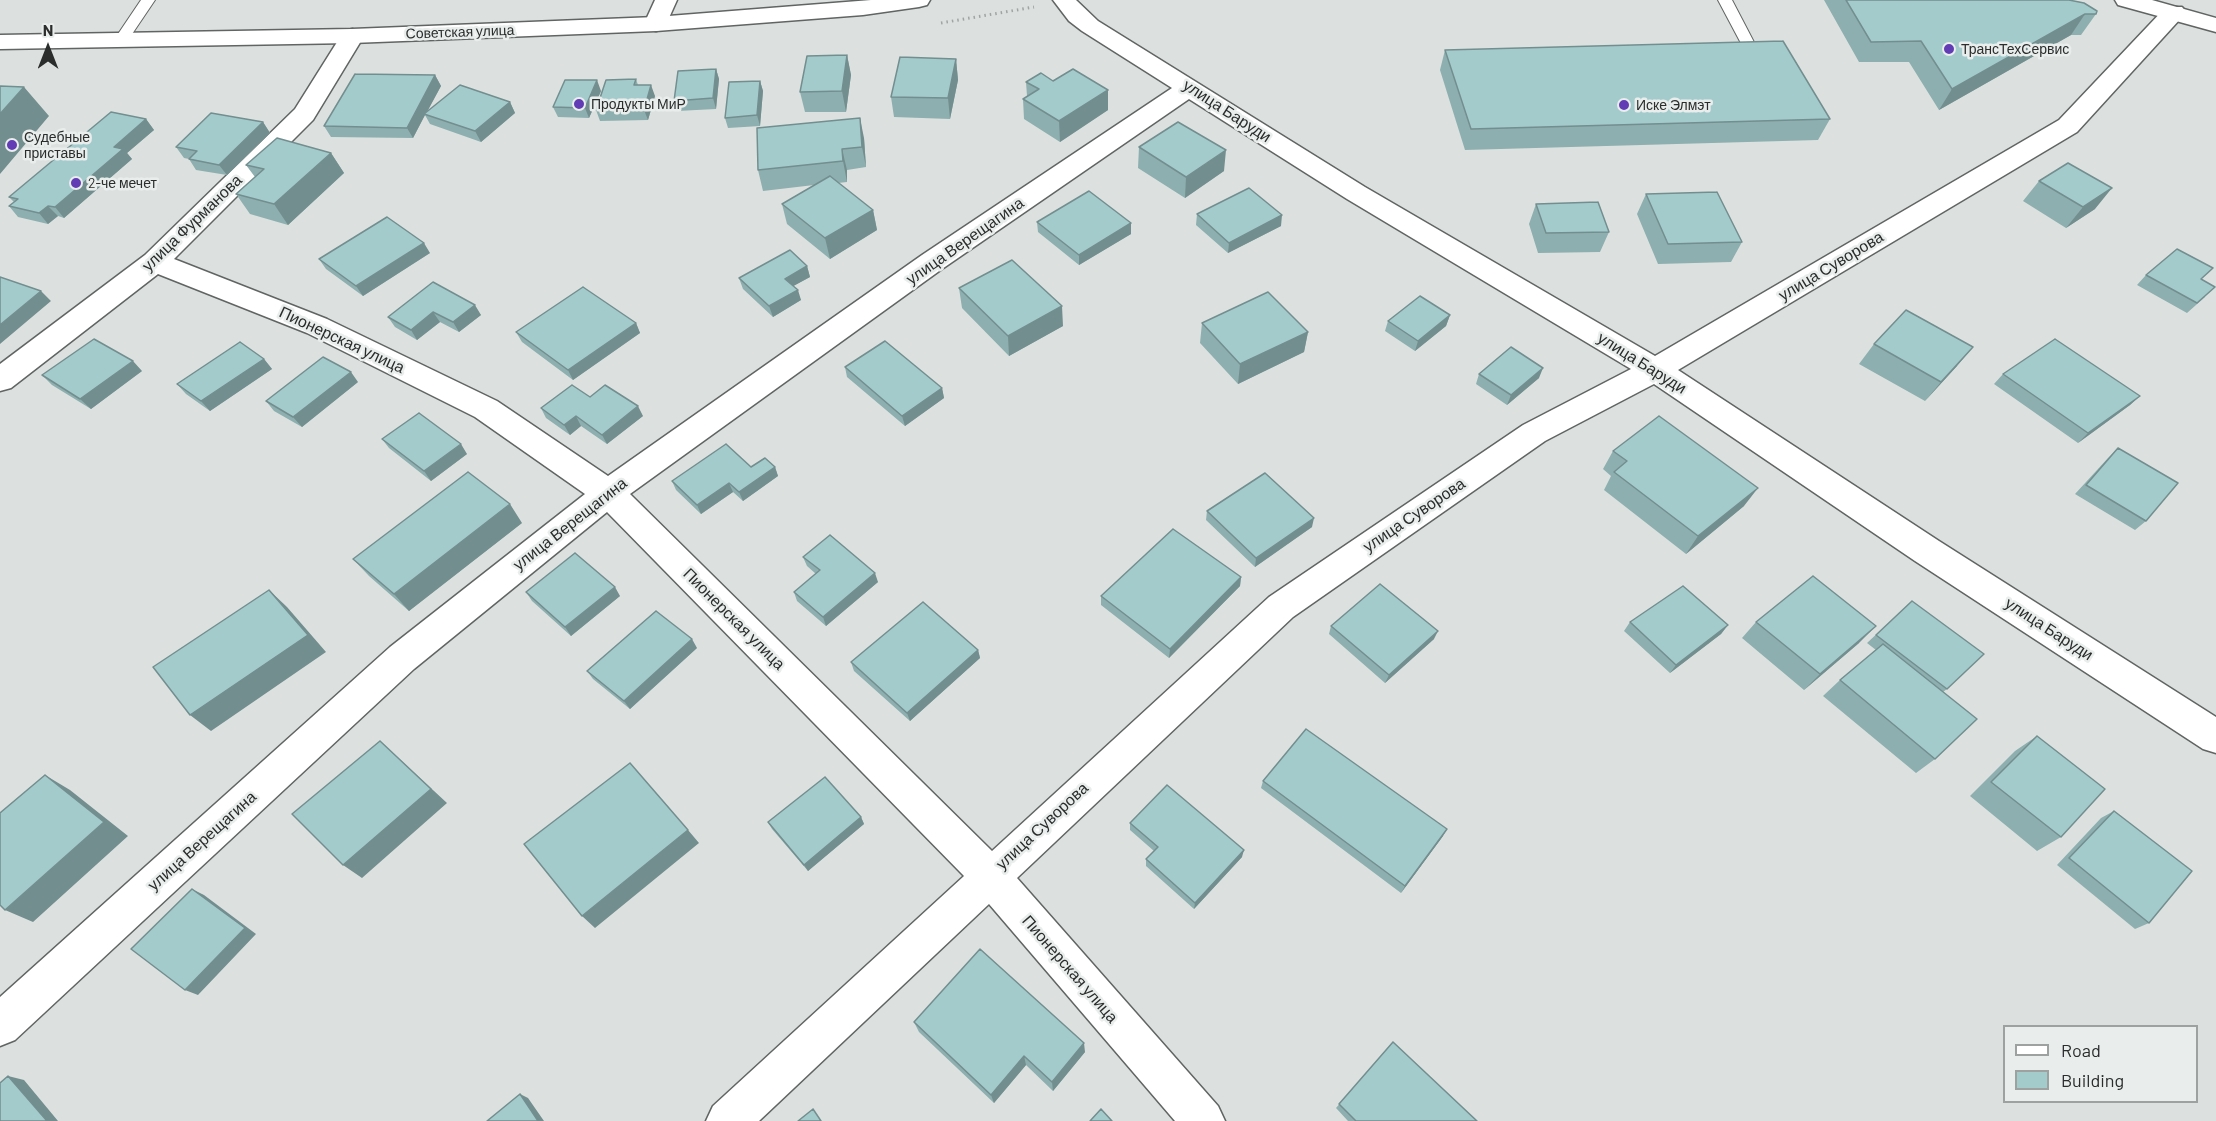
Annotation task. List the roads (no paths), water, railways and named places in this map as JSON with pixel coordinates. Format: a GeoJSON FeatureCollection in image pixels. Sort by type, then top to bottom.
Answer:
{"type":"FeatureCollection","features":[{"type":"Feature","properties":{"kind":"street"},"geometry":{"type":"LineString","coordinates":[[656,24],[666,0]]}},
{"type":"Feature","properties":{"kind":"street","name":"Советская улица"},"geometry":{"type":"LineString","coordinates":[[0,42],[352,36],[656,24],[863,8],[919,0]]}},
{"type":"Feature","properties":{"kind":"street","name":"улица Баруди"},"geometry":{"type":"LineString","coordinates":[[1064,0],[1077,16],[1090,26],[1190,87],[1356,194],[1655,370],[1927,551],[2216,736]]}},
{"type":"Feature","properties":{"kind":"street"},"geometry":{"type":"LineString","coordinates":[[2126,0],[2216,25]]}},
{"type":"Feature","properties":{"kind":"street","name":"улица Суворова"},"geometry":{"type":"LineString","coordinates":[[728,1121],[989,875],[1281,606],[1534,432],[1655,370],[2068,126],[2174,12]]}},
{"type":"Feature","properties":{"kind":"street","name":"улица Фурманова"},"geometry":{"type":"LineString","coordinates":[[0,380],[155,262],[304,114],[352,36]]}},
{"type":"Feature","properties":{"kind":"street","name":"улица Верещагина"},"geometry":{"type":"LineString","coordinates":[[0,1025],[402,658],[608,493],[932,262],[1190,87]]}},
{"type":"Feature","properties":{"kind":"street","name":"Пионерская улица"},"geometry":{"type":"LineString","coordinates":[[155,262],[317,326],[486,409],[608,493],[989,875],[1203,1121]]}},
{"type":"Feature","properties":{"kind":"lane"},"geometry":{"type":"LineString","coordinates":[[121,40],[148,0]]}},
{"type":"Feature","properties":{"kind":"lane"},"geometry":{"type":"LineString","coordinates":[[1725,0],[1749,46]]}},
{"type":"Feature","properties":{"kind":"place","name":"ТрансТехСервис"},"geometry":{"type":"Point","coordinates":[1949,49]}},
{"type":"Feature","properties":{"kind":"place","name":"Продукты МиР"},"geometry":{"type":"Point","coordinates":[579,104]}},
{"type":"Feature","properties":{"kind":"place","name":"Иске Элмэт"},"geometry":{"type":"Point","coordinates":[1624,105]}},
{"type":"Feature","properties":{"kind":"place","name":"Судебные приставы"},"geometry":{"type":"Point","coordinates":[12,145]}},
{"type":"Feature","properties":{"kind":"place","name":"2-че мечет"},"geometry":{"type":"Point","coordinates":[76,183]}}]}
